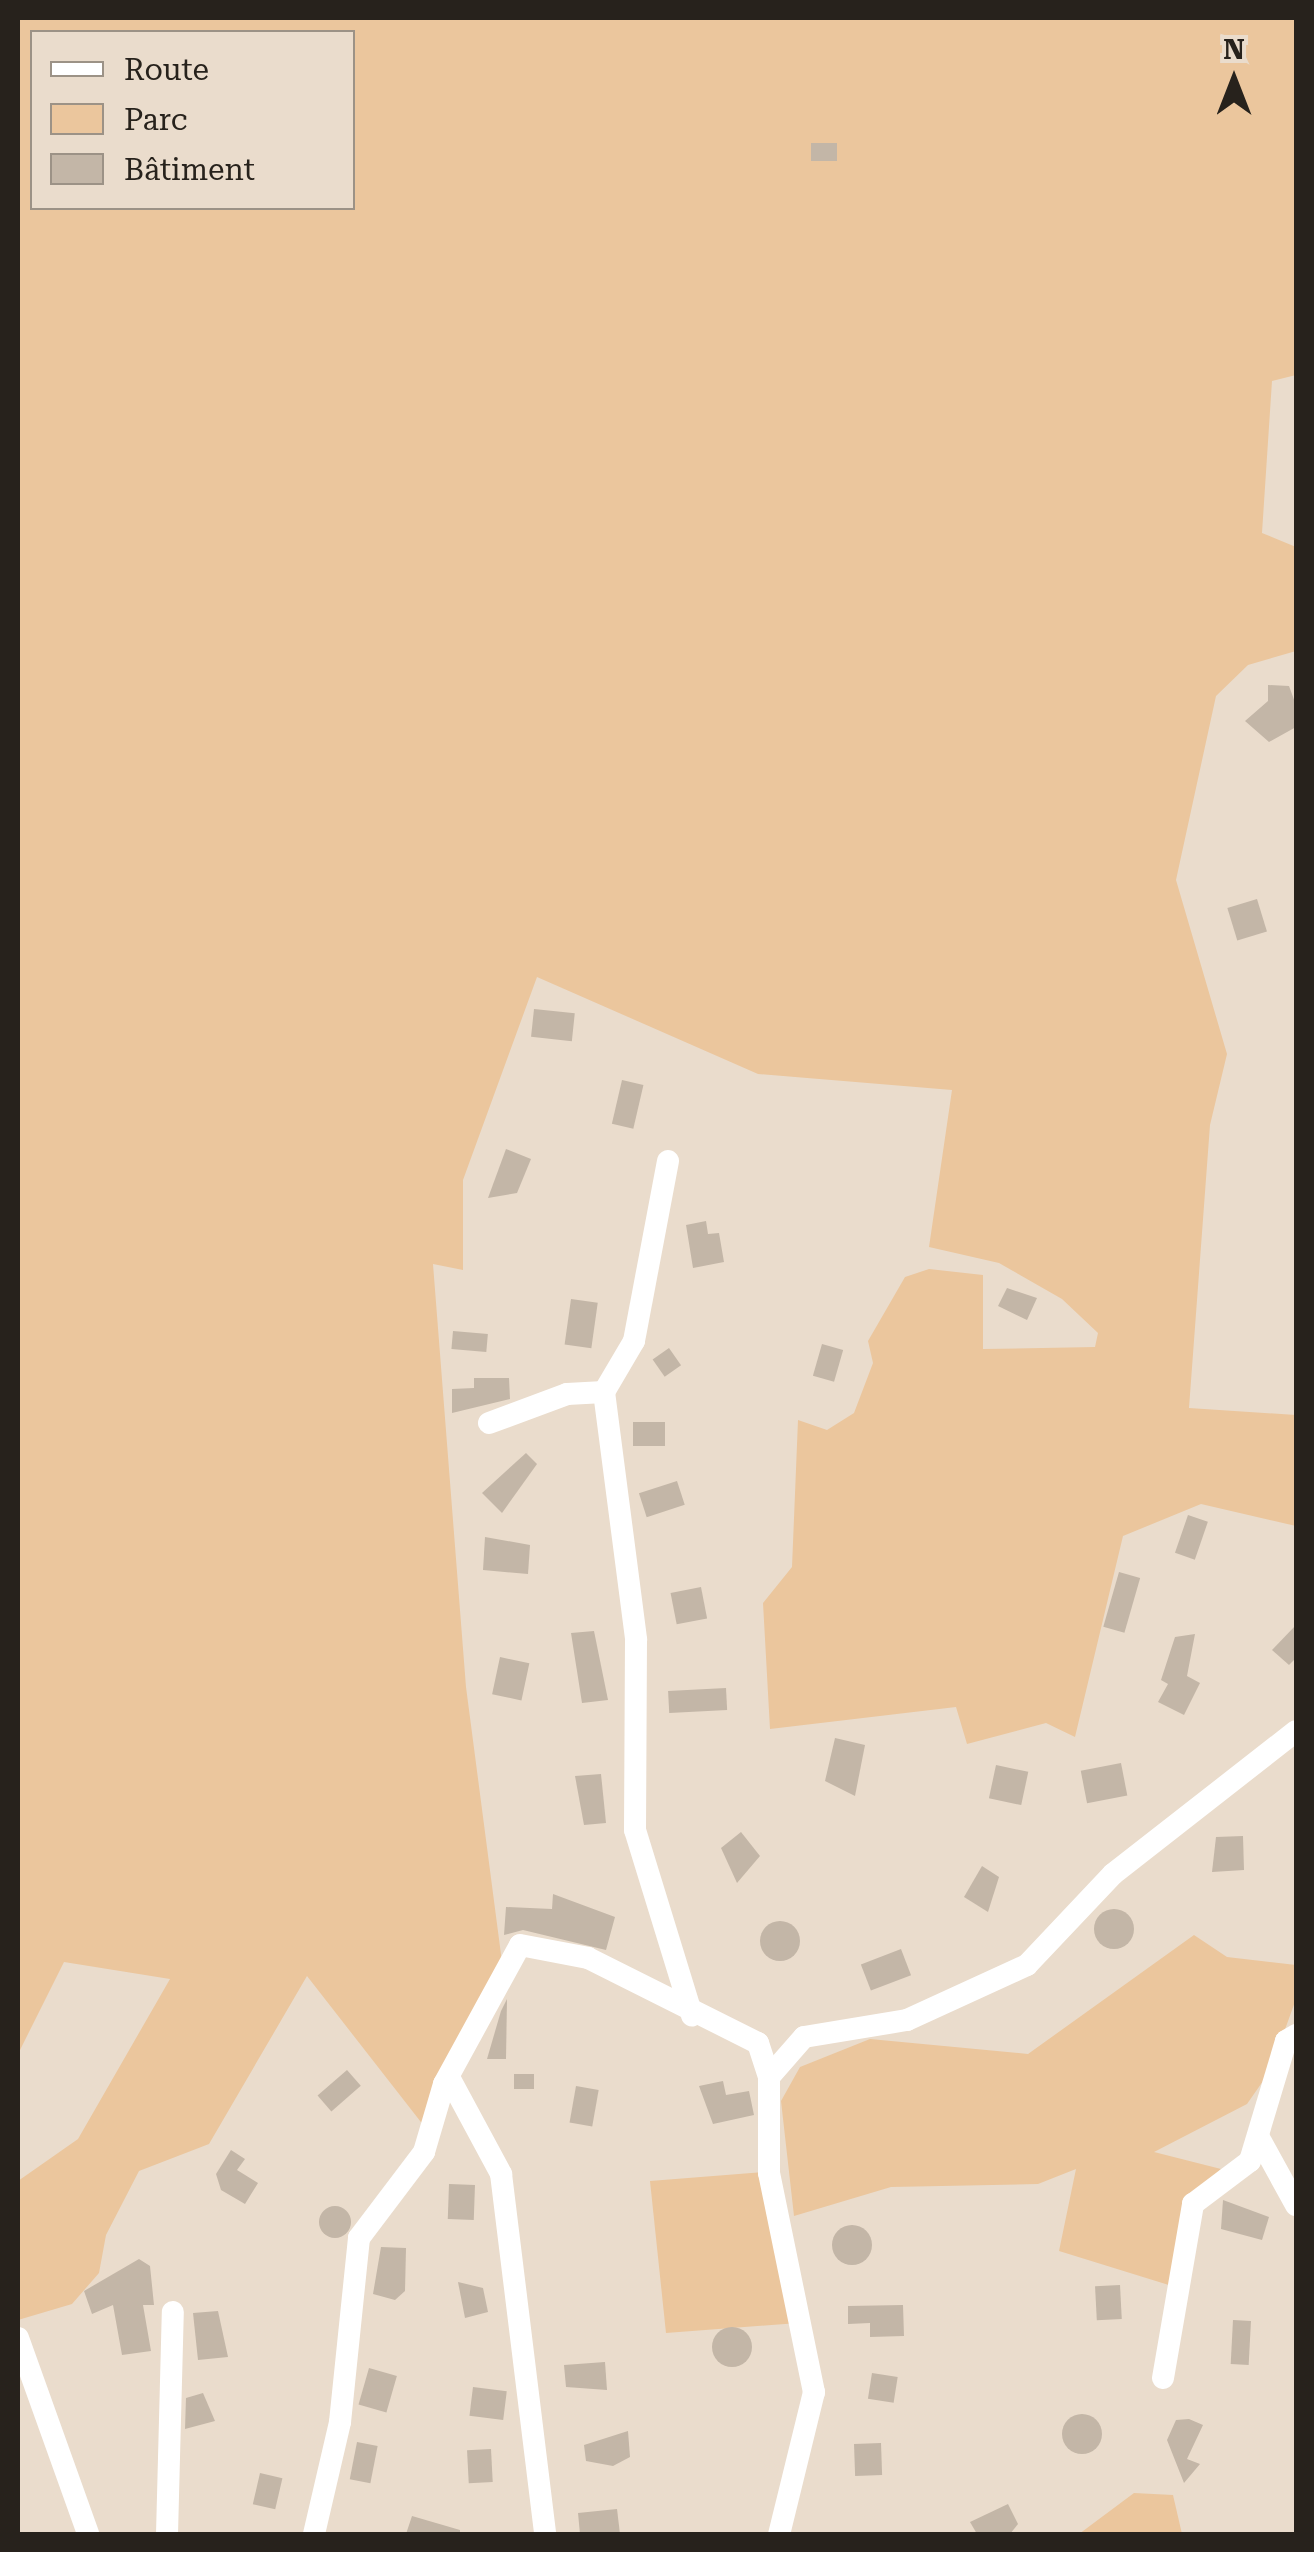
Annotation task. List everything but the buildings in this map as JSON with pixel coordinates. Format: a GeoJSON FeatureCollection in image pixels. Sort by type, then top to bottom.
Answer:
{"type":"FeatureCollection","features":[{"type":"Feature","properties":{"kind":"street"},"geometry":{"type":"LineString","coordinates":[[668,1161],[634,1341],[604,1392],[636,1640],[635,1830],[692,2015]]}},
{"type":"Feature","properties":{"kind":"street"},"geometry":{"type":"LineString","coordinates":[[489,1423],[567,1394],[604,1392]]}},
{"type":"Feature","properties":{"kind":"street"},"geometry":{"type":"LineString","coordinates":[[769,2077],[804,2037],[907,2020],[1002,1982],[1135,1856],[1296,1731]]}},
{"type":"Feature","properties":{"kind":"street"},"geometry":{"type":"LineString","coordinates":[[314,2534],[340,2422],[360,2238],[424,2152],[451,2081],[520,1944],[588,1958],[692,2015],[758,2042],[769,2077],[769,2173],[814,2392],[779,2534]]}},
{"type":"Feature","properties":{"kind":"street"},"geometry":{"type":"LineString","coordinates":[[1163,2378],[1193,2204],[1250,2161],[1286,2041],[1296,2035]]}},
{"type":"Feature","properties":{"kind":"street"},"geometry":{"type":"LineString","coordinates":[[451,2081],[501,2174],[545,2534]]}},
{"type":"Feature","properties":{"kind":"street"},"geometry":{"type":"LineString","coordinates":[[1258,2136],[1296,2205]]}},
{"type":"Feature","properties":{"kind":"street"},"geometry":{"type":"LineString","coordinates":[[166,2534],[173,2312]]}},
{"type":"Feature","properties":{"kind":"street"},"geometry":{"type":"LineString","coordinates":[[18,2338],[88,2534]]}},
{"type":"Feature","properties":{"kind":"green space"},"geometry":{"type":"Polygon","coordinates":[[[18,18],[1296,18],[1296,375],[1272,381],[1262,533],[1296,547],[1296,651],[1248,665],[1216,696],[1176,880],[1227,1054],[1210,1125],[1189,1408],[1296,1415],[1296,1526],[1201,1504],[1123,1536],[1075,1737],[1046,1723],[967,1744],[956,1707],[770,1729],[763,1603],[792,1567],[798,1420],[827,1430],[854,1413],[873,1363],[868,1341],[905,1277],[929,1269],[983,1275],[983,1349],[1095,1347],[1098,1333],[1062,1299],[999,1263],[929,1247],[952,1090],[758,1074],[537,977],[463,1180],[463,1270],[433,1264],[466,1687],[502,1962],[424,2126],[307,1976],[209,2144],[139,2171],[106,2235],[99,2273],[72,2304],[18,2320],[18,2181],[78,2139],[170,1979],[64,1962],[18,2054],[18,18]]]}},
{"type":"Feature","properties":{"kind":"green space"},"geometry":{"type":"Polygon","coordinates":[[[1194,1935],[1227,1957],[1296,1965],[1296,1999],[1270,2071],[1247,2104],[1154,2152],[1221,2169],[1185,2203],[1172,2286],[1059,2251],[1076,2169],[1038,2184],[891,2187],[794,2216],[781,2101],[800,2067],[870,2039],[1028,2054],[1194,1935]]]}},
{"type":"Feature","properties":{"kind":"green space"},"geometry":{"type":"Polygon","coordinates":[[[764,2172],[798,2323],[666,2333],[650,2181],[764,2172]]]}},
{"type":"Feature","properties":{"kind":"green space"},"geometry":{"type":"Polygon","coordinates":[[[1134,2493],[1173,2495],[1182,2534],[1079,2534],[1134,2493]]]}}]}
